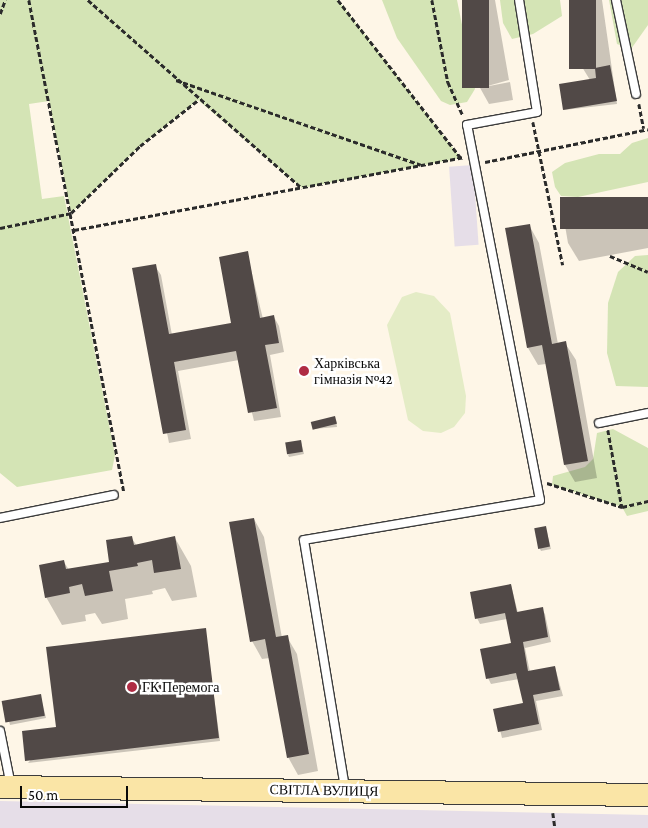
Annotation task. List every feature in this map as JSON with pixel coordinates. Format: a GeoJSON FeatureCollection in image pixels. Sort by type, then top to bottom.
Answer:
{"type":"FeatureCollection","features":[{"type":"Feature","properties":{"kind":"street","name":"СВІТЛА ВУЛИЦЯ"},"geometry":{"type":"LineString","coordinates":[[6,787],[648,795]]}},
{"type":"Feature","properties":{"kind":"lane"},"geometry":{"type":"LineString","coordinates":[[346,790],[304,540],[540,500],[467,125],[537,112],[519,0]]}},
{"type":"Feature","properties":{"kind":"lane"},"geometry":{"type":"LineString","coordinates":[[616,0],[636,94]]}},
{"type":"Feature","properties":{"kind":"lane"},"geometry":{"type":"LineString","coordinates":[[603,422],[648,412]]}},
{"type":"Feature","properties":{"kind":"lane"},"geometry":{"type":"LineString","coordinates":[[0,518],[114,495]]}},
{"type":"Feature","properties":{"kind":"lane"},"geometry":{"type":"LineString","coordinates":[[0,730],[6,787]]}},
{"type":"Feature","properties":{"kind":"path"},"geometry":{"type":"LineString","coordinates":[[0,14],[5,0]]}},
{"type":"Feature","properties":{"kind":"path"},"geometry":{"type":"LineString","coordinates":[[29,0],[124,485],[124,495],[114,495]]}},
{"type":"Feature","properties":{"kind":"path"},"geometry":{"type":"LineString","coordinates":[[88,0],[172,78],[302,188]]}},
{"type":"Feature","properties":{"kind":"path"},"geometry":{"type":"LineString","coordinates":[[338,0],[461,158]]}},
{"type":"Feature","properties":{"kind":"path"},"geometry":{"type":"LineString","coordinates":[[432,0],[448,82],[467,125]]}},
{"type":"Feature","properties":{"kind":"path"},"geometry":{"type":"LineString","coordinates":[[172,78],[421,165]]}},
{"type":"Feature","properties":{"kind":"path"},"geometry":{"type":"LineString","coordinates":[[74,230],[421,165],[461,158],[473,160],[538,151],[646,129],[636,94]]}},
{"type":"Feature","properties":{"kind":"path"},"geometry":{"type":"LineString","coordinates":[[0,228],[71,214],[140,146],[198,100]]}},
{"type":"Feature","properties":{"kind":"path"},"geometry":{"type":"LineString","coordinates":[[531,114],[563,265]]}},
{"type":"Feature","properties":{"kind":"path"},"geometry":{"type":"LineString","coordinates":[[610,256],[648,272]]}},
{"type":"Feature","properties":{"kind":"path"},"geometry":{"type":"LineString","coordinates":[[603,422],[622,507]]}},
{"type":"Feature","properties":{"kind":"path"},"geometry":{"type":"LineString","coordinates":[[536,480],[622,507],[648,501]]}},
{"type":"Feature","properties":{"kind":"shaded area"},"geometry":{"type":"Polygon","coordinates":[[[473,165],[479,245],[455,246],[449,167],[473,165]]]}},
{"type":"Feature","properties":{"kind":"shaded area"},"geometry":{"type":"Polygon","coordinates":[[[0,801],[648,815],[648,828],[0,828],[0,801]]]}},
{"type":"Feature","properties":{"kind":"green space"},"geometry":{"type":"Polygon","coordinates":[[[0,0],[338,0],[461,158],[302,188],[198,100],[140,146],[71,213],[49,101],[29,104],[42,199],[64,196],[115,455],[112,470],[17,487],[0,473],[0,0]]]}},
{"type":"Feature","properties":{"kind":"green space"},"geometry":{"type":"Polygon","coordinates":[[[382,0],[457,0],[475,89],[467,102],[450,105],[441,101],[397,38],[382,0]]]}},
{"type":"Feature","properties":{"kind":"green space"},"geometry":{"type":"Polygon","coordinates":[[[500,0],[560,0],[562,16],[533,34],[512,39],[503,23],[500,0]]]}},
{"type":"Feature","properties":{"kind":"green space"},"geometry":{"type":"Polygon","coordinates":[[[609,0],[648,0],[648,25],[631,49],[617,44],[609,0]]]}},
{"type":"Feature","properties":{"kind":"green space"},"geometry":{"type":"Polygon","coordinates":[[[648,138],[648,182],[578,197],[561,196],[555,187],[552,172],[565,163],[599,154],[620,154],[632,143],[648,138]]]}},
{"type":"Feature","properties":{"kind":"green space"},"geometry":{"type":"Polygon","coordinates":[[[648,255],[648,387],[616,386],[607,353],[608,303],[618,272],[635,256],[648,255]]]}},
{"type":"Feature","properties":{"kind":"green space"},"geometry":{"type":"Polygon","coordinates":[[[416,292],[434,296],[450,313],[466,396],[465,413],[454,427],[441,433],[423,431],[408,420],[387,325],[402,297],[416,292]]]}},
{"type":"Feature","properties":{"kind":"green space"},"geometry":{"type":"Polygon","coordinates":[[[613,429],[648,448],[648,511],[627,516],[622,507],[552,485],[553,476],[585,467],[593,459],[597,433],[613,429]]]}},
{"type":"Feature","properties":{"kind":"building"},"geometry":{"type":"Polygon","coordinates":[[[462,0],[489,0],[489,88],[462,88],[462,0]]]}},
{"type":"Feature","properties":{"kind":"building"},"geometry":{"type":"Polygon","coordinates":[[[569,0],[596,0],[596,69],[569,69],[569,0]]]}},
{"type":"Feature","properties":{"kind":"building"},"geometry":{"type":"Polygon","coordinates":[[[610,65],[617,101],[563,110],[559,84],[596,78],[595,68],[610,65]]]}},
{"type":"Feature","properties":{"kind":"building"},"geometry":{"type":"Polygon","coordinates":[[[560,197],[648,197],[648,229],[560,229],[560,197]]]}},
{"type":"Feature","properties":{"kind":"building"},"geometry":{"type":"Polygon","coordinates":[[[530,224],[552,344],[566,341],[588,461],[564,465],[542,345],[527,348],[505,228],[530,224]]]}},
{"type":"Feature","properties":{"kind":"building"},"geometry":{"type":"Polygon","coordinates":[[[248,251],[260,318],[274,315],[279,343],[265,345],[277,408],[248,413],[236,351],[174,362],[186,430],[163,434],[132,268],[156,264],[169,334],[231,323],[219,257],[248,251]]]}},
{"type":"Feature","properties":{"kind":"building"},"geometry":{"type":"Polygon","coordinates":[[[335,416],[337,424],[313,430],[311,422],[335,416]]]}},
{"type":"Feature","properties":{"kind":"building"},"geometry":{"type":"Polygon","coordinates":[[[301,440],[303,452],[287,454],[285,443],[301,440]]]}},
{"type":"Feature","properties":{"kind":"building"},"geometry":{"type":"Polygon","coordinates":[[[254,518],[276,637],[288,635],[309,754],[287,758],[265,639],[250,642],[229,522],[254,518]]]}},
{"type":"Feature","properties":{"kind":"building"},"geometry":{"type":"Polygon","coordinates":[[[546,526],[550,547],[538,549],[534,528],[546,526]]]}},
{"type":"Feature","properties":{"kind":"building"},"geometry":{"type":"Polygon","coordinates":[[[132,536],[134,545],[175,536],[181,569],[154,573],[152,560],[137,563],[138,566],[109,571],[113,591],[85,596],[82,584],[69,587],[70,593],[45,598],[39,565],[64,560],[66,569],[109,562],[106,540],[132,536]]]}},
{"type":"Feature","properties":{"kind":"building"},"geometry":{"type":"Polygon","coordinates":[[[511,584],[517,612],[543,607],[548,637],[523,642],[528,671],[555,666],[560,690],[533,695],[539,724],[498,732],[493,709],[523,703],[516,673],[486,679],[480,649],[511,643],[505,613],[475,619],[470,592],[511,584]]]}},
{"type":"Feature","properties":{"kind":"building","name":"ГК Перемога"},"geometry":{"type":"Polygon","coordinates":[[[206,628],[219,738],[25,761],[22,731],[56,727],[46,647],[206,628]]]}},
{"type":"Feature","properties":{"kind":"building"},"geometry":{"type":"Polygon","coordinates":[[[41,694],[45,716],[5,723],[2,701],[41,694]]]}},
{"type":"Feature","properties":{"kind":"place","name":"Харківська гімназія №42"},"geometry":{"type":"Point","coordinates":[304,371]}},
{"type":"Feature","properties":{"kind":"place","name":"ГК Перемога"},"geometry":{"type":"Point","coordinates":[132,687]}}]}
